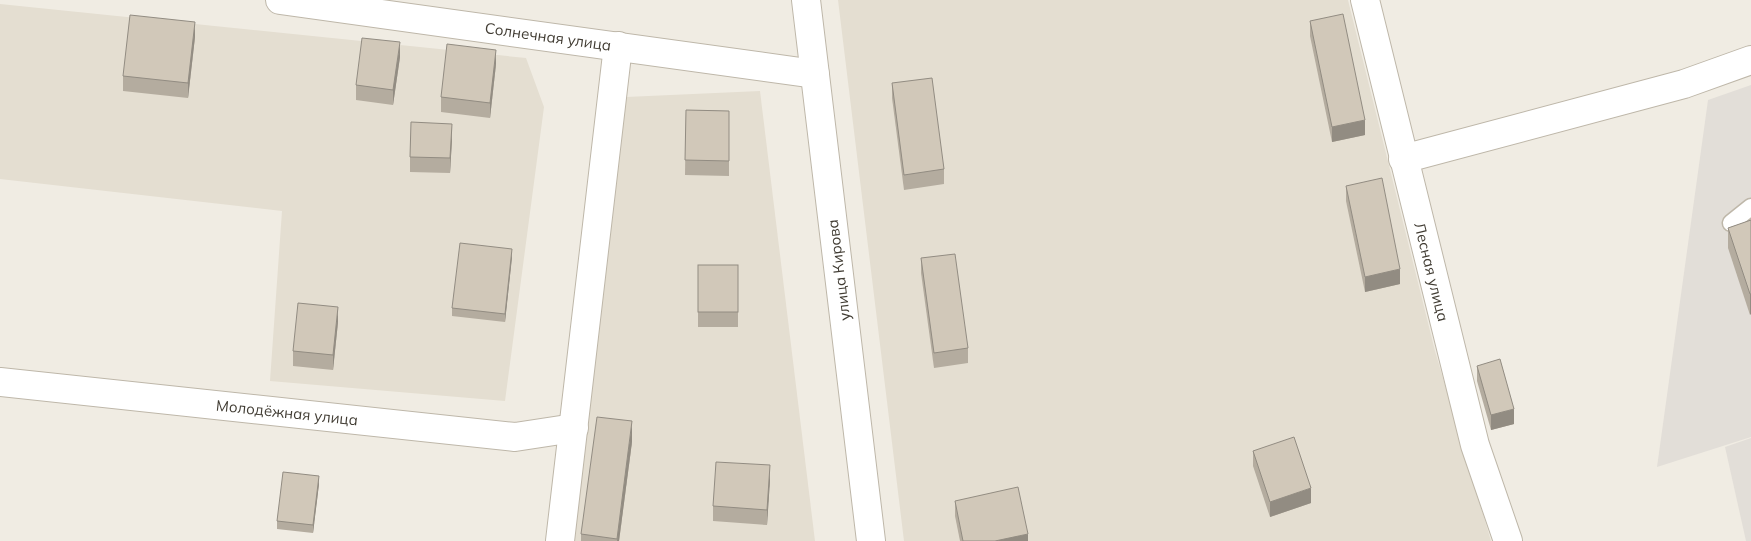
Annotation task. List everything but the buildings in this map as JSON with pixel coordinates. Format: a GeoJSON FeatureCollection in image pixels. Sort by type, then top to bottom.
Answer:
{"type":"FeatureCollection","features":[{"type":"Feature","properties":{"kind":"street","name":"Солнечная улица"},"geometry":{"type":"LineString","coordinates":[[280,0],[815,74]]}},
{"type":"Feature","properties":{"kind":"street","name":"улица Кирова"},"geometry":{"type":"LineString","coordinates":[[806,0],[871,541]]}},
{"type":"Feature","properties":{"kind":"street","name":"Лесная улица"},"geometry":{"type":"LineString","coordinates":[[1365,0],[1475,445],[1508,541]]}},
{"type":"Feature","properties":{"kind":"street"},"geometry":{"type":"LineString","coordinates":[[560,541],[618,46]]}},
{"type":"Feature","properties":{"kind":"street"},"geometry":{"type":"LineString","coordinates":[[1403,159],[1684,84],[1751,60]]}},
{"type":"Feature","properties":{"kind":"street","name":"Молодёжная улица"},"geometry":{"type":"LineString","coordinates":[[0,382],[515,437],[574,428]]}},
{"type":"Feature","properties":{"kind":"lane"},"geometry":{"type":"LineString","coordinates":[[1731,223],[1751,208]]}},
{"type":"Feature","properties":{"kind":"shaded area"},"geometry":{"type":"Polygon","coordinates":[[[838,0],[1348,0],[1435,351],[1491,541],[904,541],[838,0]]]}},
{"type":"Feature","properties":{"kind":"shaded area"},"geometry":{"type":"Polygon","coordinates":[[[0,4],[526,58],[544,107],[505,401],[270,381],[282,211],[0,179],[0,4]]]}},
{"type":"Feature","properties":{"kind":"shaded area"},"geometry":{"type":"Polygon","coordinates":[[[1751,85],[1751,437],[1657,467],[1708,100],[1751,85]]]}},
{"type":"Feature","properties":{"kind":"shaded area"},"geometry":{"type":"Polygon","coordinates":[[[760,91],[815,541],[571,541],[626,97],[760,91]]]}},
{"type":"Feature","properties":{"kind":"shaded area"},"geometry":{"type":"Polygon","coordinates":[[[1751,438],[1751,541],[1746,541],[1725,447],[1751,438]]]}}]}
